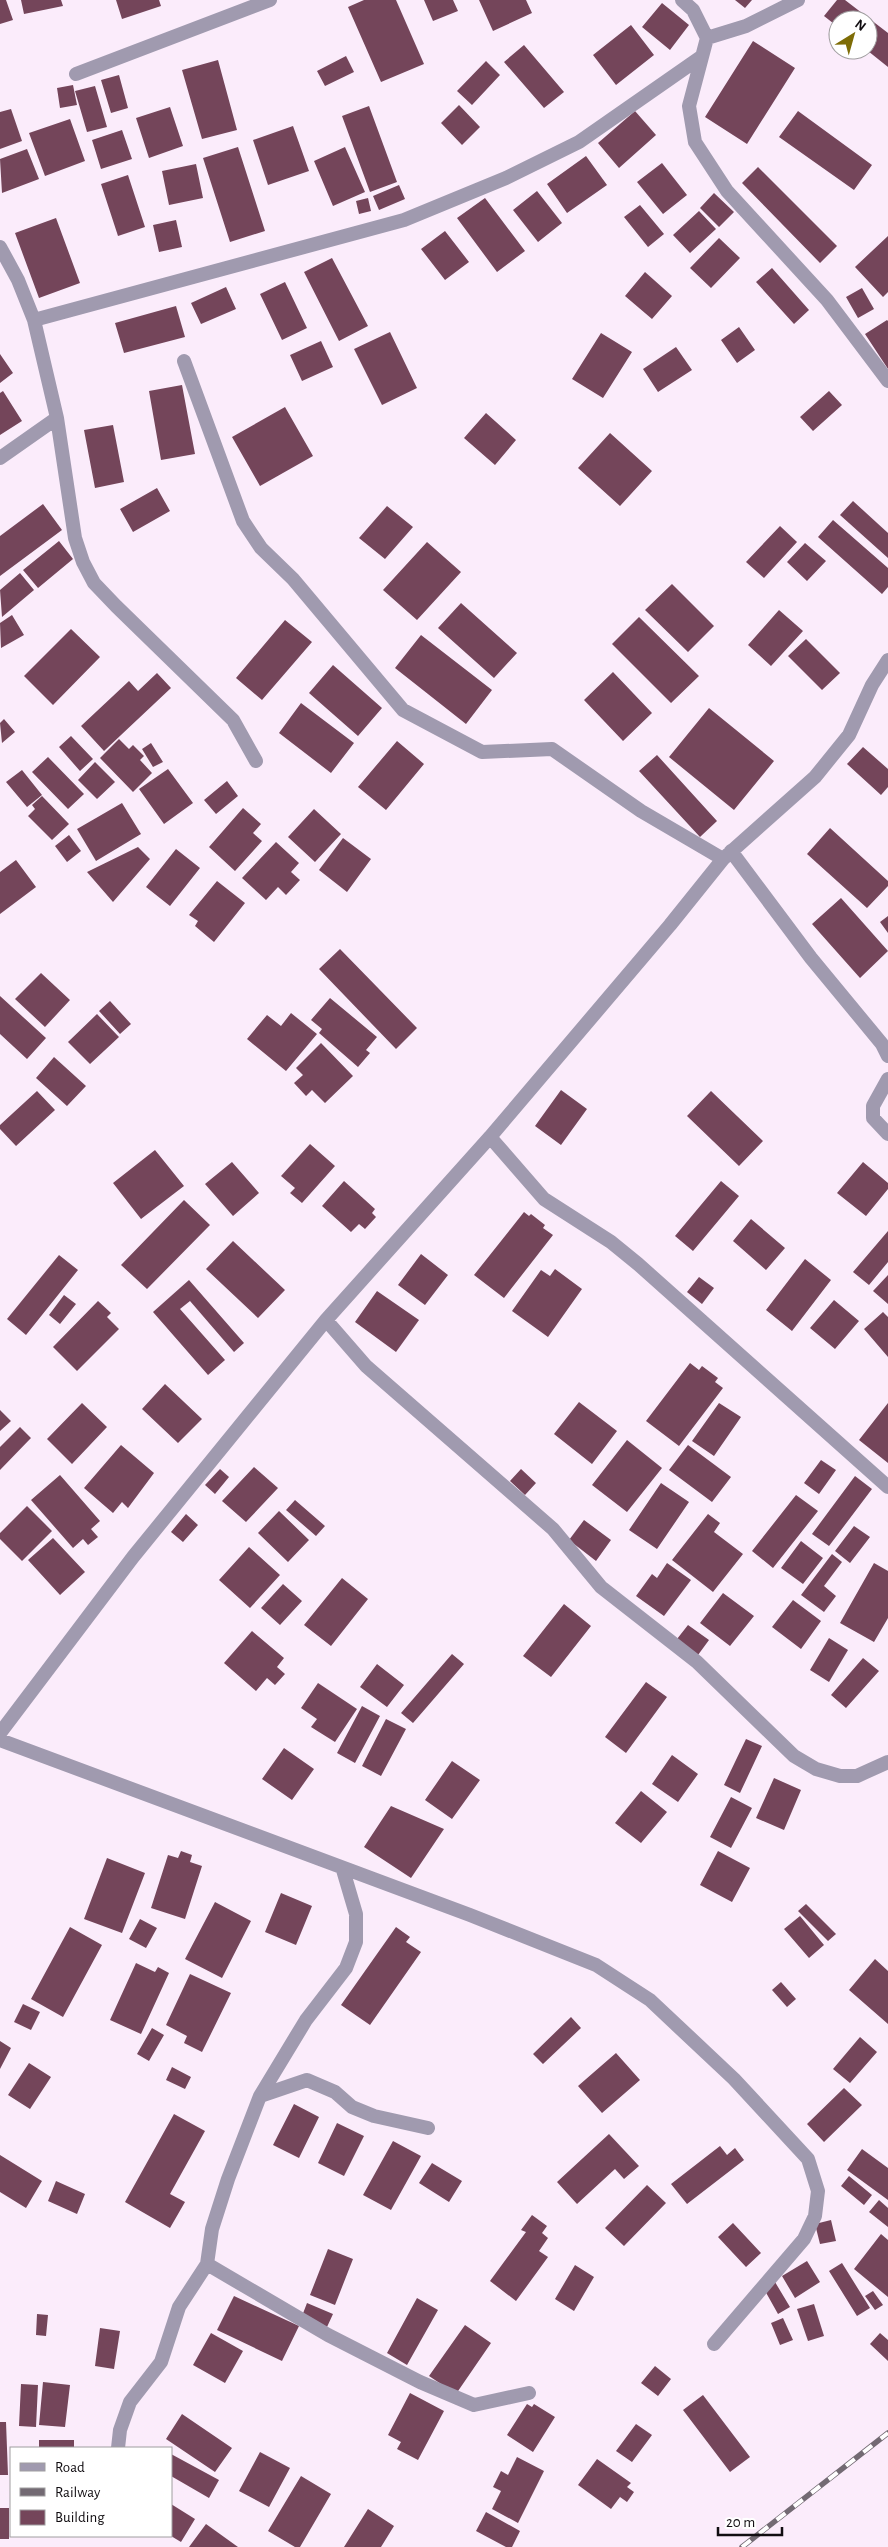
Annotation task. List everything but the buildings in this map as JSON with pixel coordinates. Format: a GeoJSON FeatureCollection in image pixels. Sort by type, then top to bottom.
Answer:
{"type":"FeatureCollection","features":[{"type":"Feature","properties":{"kind":"street"},"geometry":{"type":"LineString","coordinates":[[76,74],[270,0]]}},
{"type":"Feature","properties":{"kind":"street"},"geometry":{"type":"LineString","coordinates":[[682,0],[693,10],[707,38],[700,57],[689,106],[695,142],[727,191],[827,300],[888,381]]}},
{"type":"Feature","properties":{"kind":"street"},"geometry":{"type":"LineString","coordinates":[[707,38],[746,26],[798,0]]}},
{"type":"Feature","properties":{"kind":"street"},"geometry":{"type":"LineString","coordinates":[[34,320],[404,220],[506,178],[579,142],[700,57]]}},
{"type":"Feature","properties":{"kind":"street"},"geometry":{"type":"LineString","coordinates":[[0,247],[18,280],[34,320],[56,418],[75,538],[83,562],[94,583],[227,713],[256,761]]}},
{"type":"Feature","properties":{"kind":"street"},"geometry":{"type":"LineString","coordinates":[[184,361],[243,520],[261,548],[292,579],[403,710],[482,752],[552,749],[641,811],[727,855],[882,1044],[888,1056]]}},
{"type":"Feature","properties":{"kind":"street"},"geometry":{"type":"LineString","coordinates":[[0,458],[56,418]]}},
{"type":"Feature","properties":{"kind":"street"},"geometry":{"type":"LineString","coordinates":[[0,1733],[133,1557],[326,1320],[490,1137],[670,926],[727,855],[815,777],[850,735],[872,685],[888,660]]}},
{"type":"Feature","properties":{"kind":"street"},"geometry":{"type":"LineString","coordinates":[[888,1079],[874,1106],[873,1118],[888,1134]]}},
{"type":"Feature","properties":{"kind":"street"},"geometry":{"type":"LineString","coordinates":[[490,1137],[544,1199],[618,1247],[888,1487]]}},
{"type":"Feature","properties":{"kind":"street"},"geometry":{"type":"LineString","coordinates":[[326,1320],[366,1366],[553,1529],[601,1588],[697,1662],[794,1756],[816,1769],[840,1776],[857,1776],[888,1762]]}},
{"type":"Feature","properties":{"kind":"street"},"geometry":{"type":"LineString","coordinates":[[0,1740],[146,1796],[252,1833],[343,1870],[470,1915],[596,1965],[650,2000],[734,2079],[808,2159],[818,2191],[815,2216],[804,2239],[714,2344]]}},
{"type":"Feature","properties":{"kind":"street"},"geometry":{"type":"LineString","coordinates":[[118,2447],[120,2430],[130,2402],[161,2362],[179,2307],[207,2264],[212,2229],[228,2179],[260,2096],[306,2020],[346,1968],[356,1942],[356,1914],[343,1870]]}},
{"type":"Feature","properties":{"kind":"street"},"geometry":{"type":"LineString","coordinates":[[260,2096],[307,2080],[335,2092],[352,2107],[374,2116],[428,2128]]}},
{"type":"Feature","properties":{"kind":"street"},"geometry":{"type":"LineString","coordinates":[[207,2264],[328,2335],[420,2382],[474,2405],[529,2393]]}},
{"type":"Feature","properties":{"kind":"railway"},"geometry":{"type":"LineString","coordinates":[[742,2547],[888,2433]]}}]}
